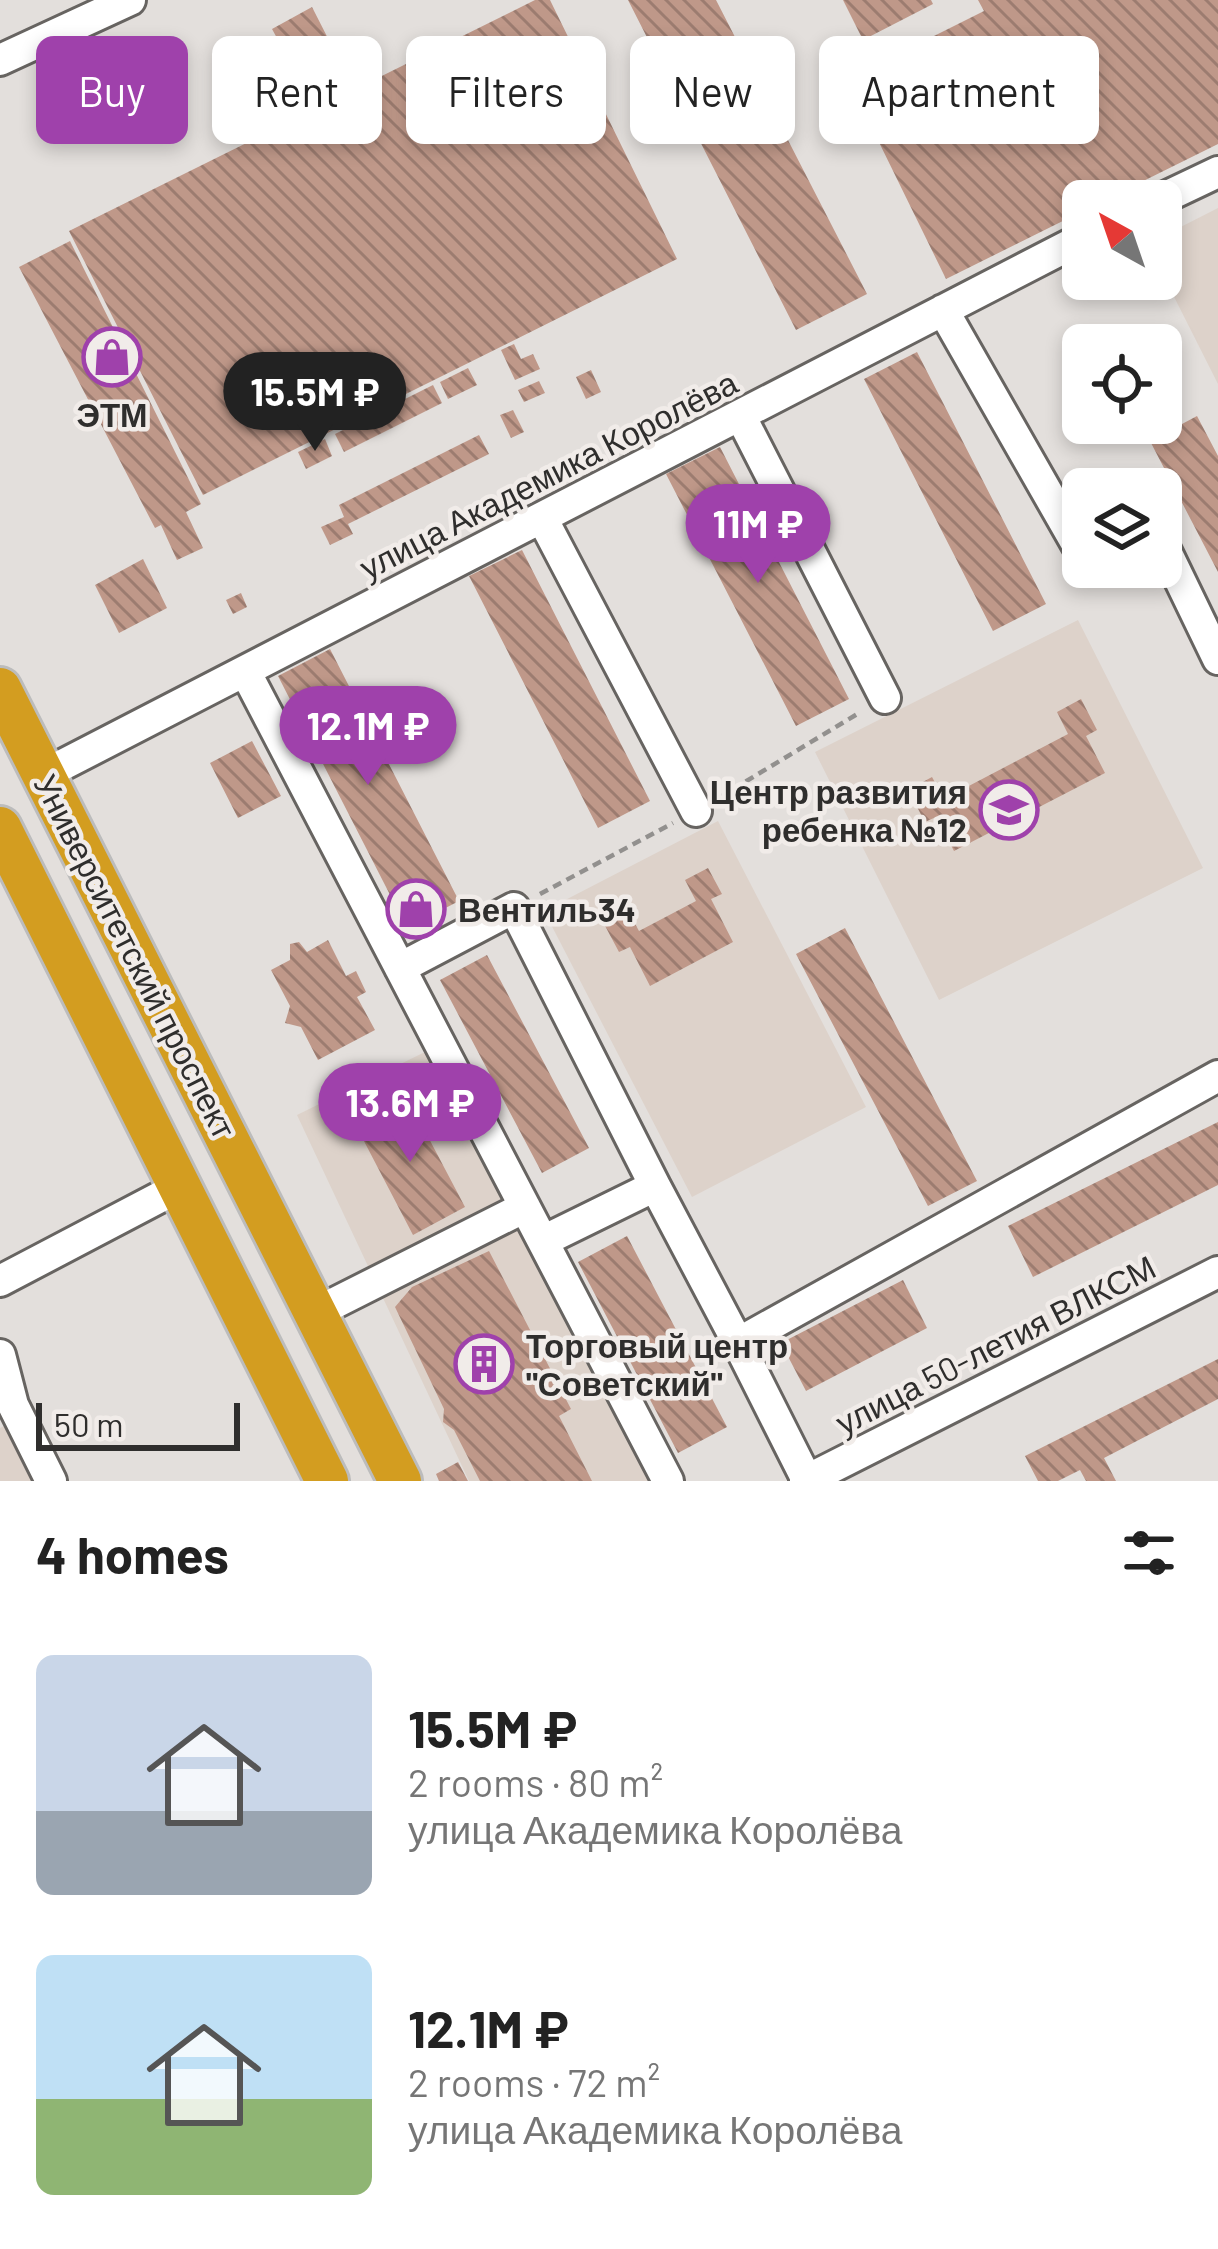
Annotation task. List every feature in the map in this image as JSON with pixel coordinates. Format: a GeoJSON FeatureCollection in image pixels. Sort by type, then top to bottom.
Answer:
{"type":"FeatureCollection","features":[{"type":"Feature","properties":{"kind":"highway","name":"Университетский проспект"},"geometry":{"type":"LineString","coordinates":[[0,688],[400,1481]]}},
{"type":"Feature","properties":{"kind":"highway","name":"Университетский проспект"},"geometry":{"type":"LineString","coordinates":[[0,828],[327,1481]]}},
{"type":"Feature","properties":{"kind":"street"},"geometry":{"type":"LineString","coordinates":[[0,60],[130,0]]}},
{"type":"Feature","properties":{"kind":"street"},"geometry":{"type":"LineString","coordinates":[[1182,189],[1218,172]]}},
{"type":"Feature","properties":{"kind":"street","name":"улица Академика Королёва"},"geometry":{"type":"LineString","coordinates":[[45,774],[1062,249]]}},
{"type":"Feature","properties":{"kind":"street"},"geometry":{"type":"LineString","coordinates":[[944,310],[1062,520]]}},
{"type":"Feature","properties":{"kind":"street"},"geometry":{"type":"LineString","coordinates":[[740,415],[885,698]]}},
{"type":"Feature","properties":{"kind":"street"},"geometry":{"type":"LineString","coordinates":[[542,518],[696,811]]}},
{"type":"Feature","properties":{"kind":"street"},"geometry":{"type":"LineString","coordinates":[[1182,584],[1218,659]]}},
{"type":"Feature","properties":{"kind":"street"},"geometry":{"type":"LineString","coordinates":[[245,671],[668,1481]]}},
{"type":"Feature","properties":{"kind":"street"},"geometry":{"type":"LineString","coordinates":[[400,968],[514,908],[806,1481]]}},
{"type":"Feature","properties":{"kind":"street"},"geometry":{"type":"LineString","coordinates":[[738,1342],[1218,1076]]}},
{"type":"Feature","properties":{"kind":"street"},"geometry":{"type":"LineString","coordinates":[[0,1281],[181,1186]]}},
{"type":"Feature","properties":{"kind":"street"},"geometry":{"type":"LineString","coordinates":[[543,1241],[656,1186]]}},
{"type":"Feature","properties":{"kind":"street"},"geometry":{"type":"LineString","coordinates":[[315,1312],[525,1208]]}},
{"type":"Feature","properties":{"kind":"street","name":"улица 50-летия ВЛКСМ"},"geometry":{"type":"LineString","coordinates":[[806,1481],[1218,1272]]}},
{"type":"Feature","properties":{"kind":"street"},"geometry":{"type":"LineString","coordinates":[[0,1355],[13,1405],[51,1481]]}},
{"type":"Feature","properties":{"kind":"shaded area"},"geometry":{"type":"Polygon","coordinates":[[[1218,208],[1218,384],[1176,300],[1182,300],[1182,226],[1218,208]]]}},
{"type":"Feature","properties":{"kind":"shaded area","name":"Центр развития ребенка №12"},"geometry":{"type":"Polygon","coordinates":[[[1078,620],[1203,868],[939,1000],[815,752],[1078,620]]]}},
{"type":"Feature","properties":{"kind":"shaded area","name":"Центр развития ребенка №12"},"geometry":{"type":"Polygon","coordinates":[[[718,821],[866,1107],[692,1197],[544,911],[718,821]]]}},
{"type":"Feature","properties":{"kind":"shaded area"},"geometry":{"type":"Polygon","coordinates":[[[433,1048],[658,1481],[469,1481],[297,1115],[433,1048]]]}},
{"type":"Feature","properties":{"kind":"shaded area"},"geometry":{"type":"Polygon","coordinates":[[[6,1425],[33,1481],[0,1481],[0,1428],[6,1425]]]}},
{"type":"Feature","properties":{"kind":"building"},"geometry":{"type":"Polygon","coordinates":[[[535,0],[550,0],[568,36],[462,36],[535,0]]]}},
{"type":"Feature","properties":{"kind":"building"},"geometry":{"type":"Polygon","coordinates":[[[628,0],[716,0],[734,36],[646,36],[628,0]]]}},
{"type":"Feature","properties":{"kind":"building"},"geometry":{"type":"Polygon","coordinates":[[[843,0],[931,0],[933,4],[871,36],[861,36],[843,0]]]}},
{"type":"Feature","properties":{"kind":"building"},"geometry":{"type":"Polygon","coordinates":[[[978,0],[1218,0],[1218,144],[1145,180],[1062,180],[1062,221],[946,279],[880,144],[1099,144],[1099,36],[934,36],[984,11],[978,0]]]}},
{"type":"Feature","properties":{"kind":"building"},"geometry":{"type":"Polygon","coordinates":[[[312,7],[327,36],[276,36],[272,29],[312,7]]]}},
{"type":"Feature","properties":{"kind":"building"},"geometry":{"type":"Polygon","coordinates":[[[406,64],[406,144],[606,144],[606,114],[677,259],[203,495],[69,231],[245,144],[382,144],[382,76],[406,64]]]}},
{"type":"Feature","properties":{"kind":"building"},"geometry":{"type":"Polygon","coordinates":[[[701,144],[790,144],[867,294],[796,330],[701,144]]]}},
{"type":"Feature","properties":{"kind":"building"},"geometry":{"type":"Polygon","coordinates":[[[70,241],[201,504],[186,512],[203,548],[177,560],[161,525],[155,528],[19,267],[70,241]]]}},
{"type":"Feature","properties":{"kind":"building"},"geometry":{"type":"Polygon","coordinates":[[[514,344],[521,359],[533,354],[540,369],[515,380],[501,350],[514,344]]]}},
{"type":"Feature","properties":{"kind":"building"},"geometry":{"type":"Polygon","coordinates":[[[917,352],[1046,604],[993,631],[864,379],[917,352]]]}},
{"type":"Feature","properties":{"kind":"building"},"geometry":{"type":"Polygon","coordinates":[[[468,368],[477,385],[448,399],[440,382],[468,368]]]}},
{"type":"Feature","properties":{"kind":"building"},"geometry":{"type":"Polygon","coordinates":[[[591,370],[601,392],[586,399],[576,377],[591,370]]]}},
{"type":"Feature","properties":{"kind":"building"},"geometry":{"type":"Polygon","coordinates":[[[539,381],[545,393],[524,402],[518,390],[539,381]]]}},
{"type":"Feature","properties":{"kind":"building"},"geometry":{"type":"Polygon","coordinates":[[[433,385],[442,403],[344,452],[335,434],[433,385]]]}},
{"type":"Feature","properties":{"kind":"building"},"geometry":{"type":"Polygon","coordinates":[[[513,410],[524,432],[511,438],[500,415],[513,410]]]}},
{"type":"Feature","properties":{"kind":"building"},"geometry":{"type":"Polygon","coordinates":[[[1197,416],[1218,456],[1218,572],[1182,503],[1182,468],[1164,468],[1152,444],[1182,444],[1182,424],[1197,416]]]}},
{"type":"Feature","properties":{"kind":"building"},"geometry":{"type":"Polygon","coordinates":[[[479,435],[489,454],[348,524],[353,534],[330,545],[321,527],[344,517],[339,505],[479,435]]]}},
{"type":"Feature","properties":{"kind":"building"},"geometry":{"type":"Polygon","coordinates":[[[325,439],[332,456],[306,469],[298,452],[325,439]]]}},
{"type":"Feature","properties":{"kind":"building"},"geometry":{"type":"Polygon","coordinates":[[[720,447],[849,699],[796,726],[666,474],[720,447]]]}},
{"type":"Feature","properties":{"kind":"building"},"geometry":{"type":"Polygon","coordinates":[[[522,550],[650,801],[598,828],[469,576],[522,550]]]}},
{"type":"Feature","properties":{"kind":"building"},"geometry":{"type":"Polygon","coordinates":[[[143,559],[167,608],[119,633],[95,585],[143,559]]]}},
{"type":"Feature","properties":{"kind":"building"},"geometry":{"type":"Polygon","coordinates":[[[241,593],[247,607],[233,614],[226,600],[241,593]]]}},
{"type":"Feature","properties":{"kind":"building"},"geometry":{"type":"Polygon","coordinates":[[[330,649],[459,901],[407,928],[278,676],[330,649]]]}},
{"type":"Feature","properties":{"kind":"building"},"geometry":{"type":"Polygon","coordinates":[[[1081,699],[1097,730],[1086,736],[1105,773],[954,851],[936,817],[925,822],[908,790],[932,777],[944,799],[1068,734],[1057,712],[1081,699]]]}},
{"type":"Feature","properties":{"kind":"building"},"geometry":{"type":"Polygon","coordinates":[[[252,741],[281,796],[238,818],[210,763],[252,741]]]}},
{"type":"Feature","properties":{"kind":"building"},"geometry":{"type":"Polygon","coordinates":[[[708,868],[722,894],[711,899],[733,942],[650,986],[630,947],[619,952],[603,922],[627,909],[639,931],[696,901],[685,880],[708,868]]]}},
{"type":"Feature","properties":{"kind":"building"},"geometry":{"type":"Polygon","coordinates":[[[845,928],[977,1181],[928,1206],[796,954],[845,928]]]}},
{"type":"Feature","properties":{"kind":"building"},"geometry":{"type":"Polygon","coordinates":[[[328,940],[346,976],[356,971],[366,992],[357,997],[375,1030],[318,1060],[301,1027],[285,1023],[290,1006],[271,970],[290,960],[290,944],[299,942],[307,952],[328,940]]]}},
{"type":"Feature","properties":{"kind":"building"},"geometry":{"type":"Polygon","coordinates":[[[487,955],[589,1148],[542,1173],[440,980],[487,955]]]}},
{"type":"Feature","properties":{"kind":"building"},"geometry":{"type":"Polygon","coordinates":[[[406,1095],[465,1207],[413,1235],[354,1122],[406,1095]]]}},
{"type":"Feature","properties":{"kind":"building"},"geometry":{"type":"Polygon","coordinates":[[[1218,1122],[1218,1185],[1033,1277],[1008,1226],[1218,1122]]]}},
{"type":"Feature","properties":{"kind":"building"},"geometry":{"type":"Polygon","coordinates":[[[627,1236],[727,1427],[678,1453],[578,1262],[627,1236]]]}},
{"type":"Feature","properties":{"kind":"building","name":"Торговый центр \"Советский\""},"geometry":{"type":"Polygon","coordinates":[[[489,1251],[571,1409],[559,1416],[592,1481],[480,1481],[454,1430],[443,1422],[444,1409],[395,1307],[412,1287],[489,1251]]]}},
{"type":"Feature","properties":{"kind":"building"},"geometry":{"type":"Polygon","coordinates":[[[903,1280],[927,1328],[806,1391],[781,1343],[903,1280]]]}},
{"type":"Feature","properties":{"kind":"building"},"geometry":{"type":"Polygon","coordinates":[[[1218,1359],[1218,1399],[1104,1458],[1116,1481],[1086,1481],[1080,1470],[1058,1481],[1038,1481],[1025,1456],[1218,1359]]]}},
{"type":"Feature","properties":{"kind":"building"},"geometry":{"type":"Polygon","coordinates":[[[458,1462],[468,1481],[439,1481],[436,1474],[458,1462]]]}},
{"type":"Feature","properties":{"kind":"place","name":"ЭТМ"},"geometry":{"type":"Point","coordinates":[112,357]}},
{"type":"Feature","properties":{"kind":"place","name":"Центр развития ребенка №12"},"geometry":{"type":"Point","coordinates":[1009,810]}},
{"type":"Feature","properties":{"kind":"place","name":"Вентиль34"},"geometry":{"type":"Point","coordinates":[416,909]}},
{"type":"Feature","properties":{"kind":"place","name":"Торговый центр \"Советский\""},"geometry":{"type":"Point","coordinates":[484,1364]}}]}
